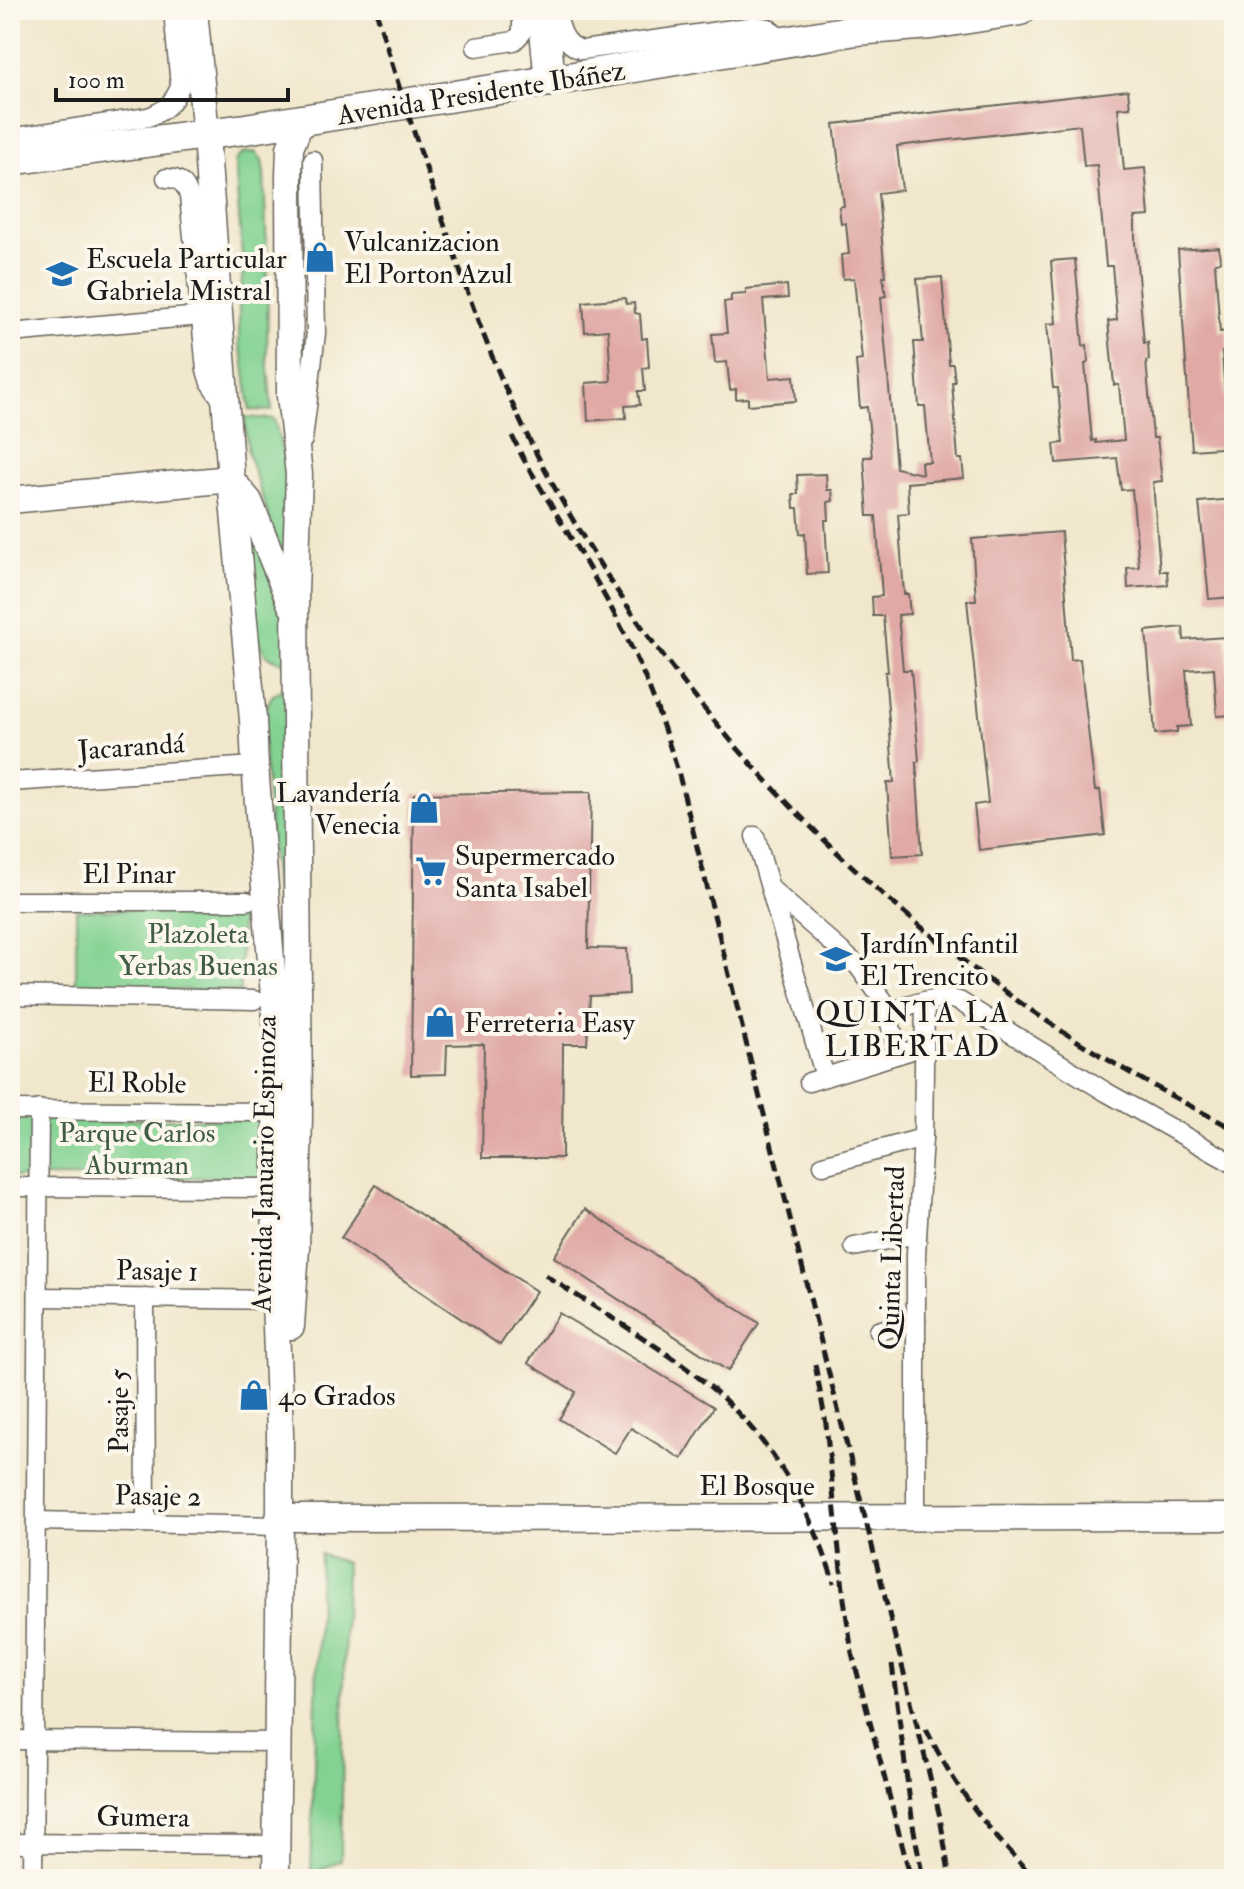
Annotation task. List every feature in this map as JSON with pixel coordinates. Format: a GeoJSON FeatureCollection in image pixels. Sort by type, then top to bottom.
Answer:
{"type":"FeatureCollection","features":[{"type":"Feature","properties":{"kind":"main road","name":"Avenida Januario Espinoza"},"geometry":{"type":"LineString","coordinates":[[194,10],[277,1033],[275,1300],[280,1522],[276,1879]]}},
{"type":"Feature","properties":{"kind":"main road"},"geometry":{"type":"LineString","coordinates":[[543,10],[550,81]]}},
{"type":"Feature","properties":{"kind":"main road","name":"Avenida Presidente Ibáñez"},"geometry":{"type":"LineString","coordinates":[[10,160],[206,135],[550,81],[784,42],[855,20],[929,10]]}},
{"type":"Feature","properties":{"kind":"main road","name":"Avenida Presidente Ibáñez"},"geometry":{"type":"LineString","coordinates":[[855,20],[931,24],[1020,10]]}},
{"type":"Feature","properties":{"kind":"main road"},"geometry":{"type":"LineString","coordinates":[[296,616],[299,474],[290,396],[289,176],[290,148],[301,121]]}},
{"type":"Feature","properties":{"kind":"main road","name":"Avenida Januario Espinoza"},"geometry":{"type":"LineString","coordinates":[[231,479],[249,501],[296,616],[298,1194],[292,1309],[280,1434]]}},
{"type":"Feature","properties":{"kind":"main road"},"geometry":{"type":"LineString","coordinates":[[10,500],[231,479]]}},
{"type":"Feature","properties":{"kind":"main road","name":"El Bosque"},"geometry":{"type":"LineString","coordinates":[[280,1522],[1234,1517]]}},
{"type":"Feature","properties":{"kind":"street"},"geometry":{"type":"LineString","coordinates":[[10,138],[148,117],[169,107],[180,87],[173,10]]}},
{"type":"Feature","properties":{"kind":"street"},"geometry":{"type":"LineString","coordinates":[[476,47],[514,41],[522,33],[522,10]]}},
{"type":"Feature","properties":{"kind":"street"},"geometry":{"type":"LineString","coordinates":[[557,10],[559,25],[566,39],[573,48],[582,50],[755,26],[768,28],[784,42]]}},
{"type":"Feature","properties":{"kind":"street"},"geometry":{"type":"LineString","coordinates":[[299,474],[316,333],[313,160]]}},
{"type":"Feature","properties":{"kind":"street"},"geometry":{"type":"LineString","coordinates":[[166,178],[175,178],[187,187],[206,370],[210,383],[225,405]]}},
{"type":"Feature","properties":{"kind":"street"},"geometry":{"type":"LineString","coordinates":[[10,333],[200,316]]}},
{"type":"Feature","properties":{"kind":"street","name":"Jacarandá"},"geometry":{"type":"LineString","coordinates":[[10,782],[255,766]]}},
{"type":"Feature","properties":{"kind":"street"},"geometry":{"type":"LineString","coordinates":[[755,836],[771,889],[817,1080],[925,1046]]}},
{"type":"Feature","properties":{"kind":"street"},"geometry":{"type":"LineString","coordinates":[[771,889],[858,966],[883,1000],[899,1054]]}},
{"type":"Feature","properties":{"kind":"street","name":"El Pinar"},"geometry":{"type":"LineString","coordinates":[[10,901],[247,901]]}},
{"type":"Feature","properties":{"kind":"street"},"geometry":{"type":"LineString","coordinates":[[10,995],[254,1000]]}},
{"type":"Feature","properties":{"kind":"street"},"geometry":{"type":"LineString","coordinates":[[887,1013],[941,998],[959,1001],[1106,1092],[1234,1164]]}},
{"type":"Feature","properties":{"kind":"street","name":"Quinta Libertad"},"geometry":{"type":"LineString","coordinates":[[916,1517],[917,1234],[923,1138],[925,1001]]}},
{"type":"Feature","properties":{"kind":"street"},"geometry":{"type":"LineString","coordinates":[[33,1879],[39,1109]]}},
{"type":"Feature","properties":{"kind":"street","name":"El Roble"},"geometry":{"type":"LineString","coordinates":[[10,1110],[262,1112]]}},
{"type":"Feature","properties":{"kind":"street"},"geometry":{"type":"LineString","coordinates":[[823,1165],[923,1138]]}},
{"type":"Feature","properties":{"kind":"street"},"geometry":{"type":"LineString","coordinates":[[10,1187],[277,1188]]}},
{"type":"Feature","properties":{"kind":"street"},"geometry":{"type":"LineString","coordinates":[[854,1247],[917,1234]]}},
{"type":"Feature","properties":{"kind":"street","name":"Pasaje 1"},"geometry":{"type":"LineString","coordinates":[[38,1297],[275,1300]]}},
{"type":"Feature","properties":{"kind":"street","name":"Pasaje 5"},"geometry":{"type":"LineString","coordinates":[[145,1298],[146,1523]]}},
{"type":"Feature","properties":{"kind":"street"},"geometry":{"type":"LineString","coordinates":[[878,1331],[916,1321]]}},
{"type":"Feature","properties":{"kind":"street","name":"Pasaje 2"},"geometry":{"type":"LineString","coordinates":[[36,1521],[280,1522]]}},
{"type":"Feature","properties":{"kind":"street"},"geometry":{"type":"LineString","coordinates":[[10,1740],[278,1742]]}},
{"type":"Feature","properties":{"kind":"street","name":"Gumera"},"geometry":{"type":"LineString","coordinates":[[10,1843],[276,1845]]}},
{"type":"Feature","properties":{"kind":"green space"},"geometry":{"type":"Polygon","coordinates":[[[255,152],[262,160],[264,173],[267,357],[272,411],[250,410],[239,345],[243,270],[235,161],[243,153],[255,152]]]}},
{"type":"Feature","properties":{"kind":"green space"},"geometry":{"type":"Polygon","coordinates":[[[244,417],[274,419],[286,465],[289,579],[248,453],[244,417]]]}},
{"type":"Feature","properties":{"kind":"green space"},"geometry":{"type":"Polygon","coordinates":[[[242,495],[276,586],[287,633],[288,663],[266,654],[255,632],[242,495]]]}},
{"type":"Feature","properties":{"kind":"green space"},"geometry":{"type":"Polygon","coordinates":[[[287,686],[290,1005],[283,985],[261,718],[272,696],[287,686]]]}},
{"type":"Feature","properties":{"kind":"green space","name":"Plazoleta Yerbas Buenas"},"geometry":{"type":"Polygon","coordinates":[[[241,909],[240,992],[76,986],[76,910],[241,909]]]}},
{"type":"Feature","properties":{"kind":"green space","name":"Parque Carlos Aburman"},"geometry":{"type":"Polygon","coordinates":[[[10,1119],[263,1119],[263,1178],[10,1177],[10,1119]]]}},
{"type":"Feature","properties":{"kind":"green space"},"geometry":{"type":"Polygon","coordinates":[[[320,1554],[346,1563],[341,1860],[311,1875],[320,1554]]]}},
{"type":"Feature","properties":{"kind":"building"},"geometry":{"type":"Polygon","coordinates":[[[1128,90],[1130,107],[1118,108],[1124,170],[1145,168],[1149,216],[1135,217],[1135,242],[1144,343],[1148,342],[1149,360],[1146,361],[1153,438],[1157,438],[1162,481],[1153,482],[1160,571],[1167,571],[1168,585],[1128,588],[1127,568],[1139,567],[1132,489],[1121,490],[1117,458],[1056,463],[1054,444],[1063,443],[1058,388],[1053,388],[1047,324],[1056,323],[1051,261],[1075,259],[1083,346],[1087,345],[1088,363],[1085,364],[1092,441],[1124,440],[1119,385],[1114,385],[1108,321],[1117,320],[1112,266],[1106,266],[1097,165],[1084,166],[1080,125],[897,146],[902,190],[878,193],[886,296],[881,297],[896,468],[922,474],[921,462],[930,462],[925,406],[919,406],[914,342],[923,342],[917,279],[942,277],[949,364],[953,364],[955,382],[952,382],[958,459],[962,459],[964,478],[907,483],[909,513],[898,514],[904,594],[908,594],[910,614],[898,615],[903,670],[911,670],[919,761],[916,762],[922,854],[892,856],[887,783],[894,782],[885,672],[888,672],[883,616],[873,616],[872,597],[882,596],[876,516],[868,516],[864,457],[872,457],[867,407],[860,408],[856,361],[862,360],[854,278],[843,279],[841,255],[849,254],[846,223],[841,224],[839,207],[844,206],[834,124],[1128,90]]]}},
{"type":"Feature","properties":{"kind":"building"},"geometry":{"type":"Polygon","coordinates":[[[1219,247],[1220,262],[1215,263],[1220,332],[1227,331],[1228,352],[1222,352],[1227,423],[1231,423],[1233,447],[1192,450],[1178,250],[1219,247]]]}},
{"type":"Feature","properties":{"kind":"building"},"geometry":{"type":"Polygon","coordinates":[[[787,285],[788,298],[763,300],[770,378],[794,376],[796,401],[748,405],[748,398],[736,399],[736,389],[730,390],[727,362],[715,363],[712,334],[727,333],[724,302],[731,301],[731,295],[746,294],[746,289],[787,285]]]}},
{"type":"Feature","properties":{"kind":"building"},"geometry":{"type":"Polygon","coordinates":[[[625,298],[626,304],[634,303],[635,313],[640,314],[642,339],[647,338],[649,367],[643,368],[645,391],[638,391],[640,405],[625,406],[626,418],[588,421],[586,383],[611,381],[608,330],[585,332],[583,302],[625,298]]]}},
{"type":"Feature","properties":{"kind":"building"},"geometry":{"type":"Polygon","coordinates":[[[826,474],[827,490],[832,490],[833,501],[828,502],[829,520],[825,520],[828,573],[807,574],[805,533],[800,534],[798,508],[794,508],[793,494],[798,494],[797,475],[826,474]]]}},
{"type":"Feature","properties":{"kind":"building"},"geometry":{"type":"Polygon","coordinates":[[[1234,499],[1234,597],[1209,599],[1199,502],[1234,499]]]}},
{"type":"Feature","properties":{"kind":"building"},"geometry":{"type":"Polygon","coordinates":[[[1061,532],[1071,660],[1080,659],[1095,791],[1100,790],[1105,835],[979,850],[974,805],[988,803],[967,600],[976,600],[972,539],[1061,532]]]}},
{"type":"Feature","properties":{"kind":"building"},"geometry":{"type":"Polygon","coordinates":[[[1183,627],[1184,640],[1226,637],[1228,672],[1233,671],[1234,715],[1217,716],[1214,668],[1186,670],[1191,726],[1177,727],[1177,732],[1155,734],[1146,631],[1183,627]]]}},
{"type":"Feature","properties":{"kind":"building"},"geometry":{"type":"Polygon","coordinates":[[[591,792],[588,948],[627,949],[629,994],[590,996],[587,1044],[563,1044],[562,1158],[482,1158],[484,1044],[447,1045],[446,1074],[411,1075],[414,794],[591,792]]]}},
{"type":"Feature","properties":{"kind":"building"},"geometry":{"type":"Polygon","coordinates":[[[376,1185],[536,1291],[500,1345],[341,1238],[376,1185]]]}},
{"type":"Feature","properties":{"kind":"building"},"geometry":{"type":"Polygon","coordinates":[[[585,1209],[759,1323],[728,1371],[554,1257],[585,1209]]]}},
{"type":"Feature","properties":{"kind":"building"},"geometry":{"type":"Polygon","coordinates":[[[559,1313],[714,1407],[682,1459],[631,1428],[615,1453],[559,1419],[576,1392],[528,1363],[559,1313]]]}},
{"type":"Feature","properties":{"kind":"railway"},"geometry":{"type":"LineString","coordinates":[[376,10],[460,270],[510,400],[571,517],[624,601],[681,680],[744,756],[811,827],[883,894],[959,957],[1085,1046],[1234,1129]]}},
{"type":"Feature","properties":{"kind":"railway"},"geometry":{"type":"LineString","coordinates":[[512,436],[623,630],[648,684],[679,775],[940,1817],[950,1879]]}},
{"type":"Feature","properties":{"kind":"railway"},"geometry":{"type":"LineString","coordinates":[[545,1275],[680,1363],[744,1420],[764,1444],[798,1496],[834,1583]]}},
{"type":"Feature","properties":{"kind":"railway"},"geometry":{"type":"LineString","coordinates":[[815,1364],[826,1424],[852,1653],[911,1879]]}},
{"type":"Feature","properties":{"kind":"railway"},"geometry":{"type":"LineString","coordinates":[[892,1664],[923,1879]]}},
{"type":"Feature","properties":{"kind":"railway"},"geometry":{"type":"LineString","coordinates":[[926,1729],[974,1808],[1035,1879]]}},
{"type":"Feature","properties":{"kind":"place","name":"Vulcanizacion El Porton Azul"},"geometry":{"type":"Point","coordinates":[320,257]}},
{"type":"Feature","properties":{"kind":"place","name":"Escuela Particular Gabriela Mistral"},"geometry":{"type":"Point","coordinates":[62,274]}},
{"type":"Feature","properties":{"kind":"place","name":"Lavandería Venecia"},"geometry":{"type":"Point","coordinates":[424,808]}},
{"type":"Feature","properties":{"kind":"place","name":"Supermercado Santa Isabel"},"geometry":{"type":"Point","coordinates":[431,871]}},
{"type":"Feature","properties":{"kind":"place","name":"Jardín Infantil El Trencito"},"geometry":{"type":"Point","coordinates":[836,959]}},
{"type":"Feature","properties":{"kind":"place","name":"Ferreteria Easy"},"geometry":{"type":"Point","coordinates":[440,1022]}},
{"type":"Feature","properties":{"kind":"place","name":"40 Grados"},"geometry":{"type":"Point","coordinates":[254,1395]}},
{"type":"Feature","properties":{"kind":"district","name":"QUINTA LA LIBERTAD"},"geometry":{"type":"Point","coordinates":[913,1029]}}]}
